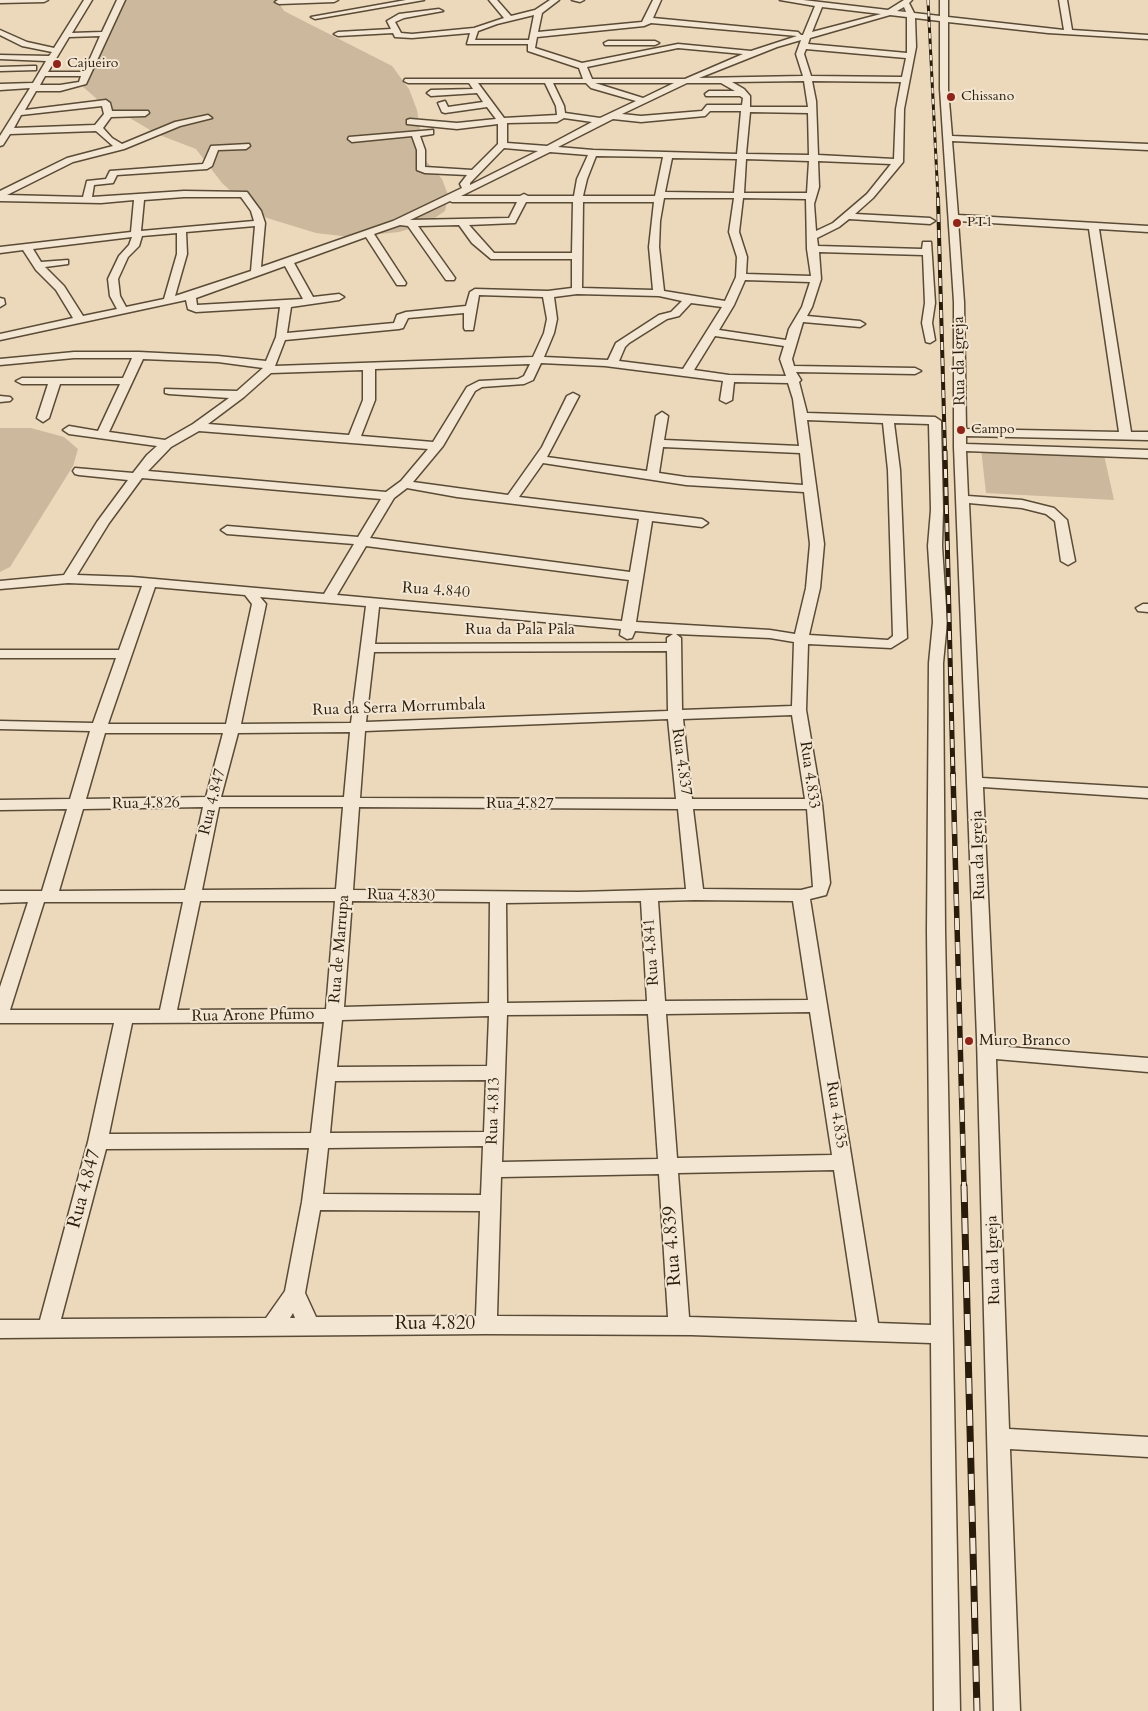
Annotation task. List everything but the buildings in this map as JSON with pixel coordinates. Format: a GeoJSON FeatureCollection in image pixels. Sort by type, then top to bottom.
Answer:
{"type":"FeatureCollection","features":[{"type":"Feature","properties":{"kind":"street"},"geometry":{"type":"LineString","coordinates":[[0,1],[44,0]]}},
{"type":"Feature","properties":{"kind":"street"},"geometry":{"type":"LineString","coordinates":[[19,131],[30,112],[44,71],[88,0]]}},
{"type":"Feature","properties":{"kind":"street"},"geometry":{"type":"LineString","coordinates":[[0,86],[38,87],[82,84],[121,0]]}},
{"type":"Feature","properties":{"kind":"street"},"geometry":{"type":"LineString","coordinates":[[329,0],[342,14]]}},
{"type":"Feature","properties":{"kind":"street"},"geometry":{"type":"LineString","coordinates":[[279,2],[334,0]]}},
{"type":"Feature","properties":{"kind":"street"},"geometry":{"type":"LineString","coordinates":[[315,18],[420,0]]}},
{"type":"Feature","properties":{"kind":"street"},"geometry":{"type":"LineString","coordinates":[[493,0],[509,18]]}},
{"type":"Feature","properties":{"kind":"street"},"geometry":{"type":"LineString","coordinates":[[463,32],[449,22],[436,8],[391,21],[400,36],[405,37],[463,32],[475,30],[509,18],[538,12],[555,0]]}},
{"type":"Feature","properties":{"kind":"street"},"geometry":{"type":"LineString","coordinates":[[475,30],[470,42],[533,38],[640,25],[646,24],[649,20],[657,0]]}},
{"type":"Feature","properties":{"kind":"street"},"geometry":{"type":"LineString","coordinates":[[784,0],[819,4],[834,3],[893,11],[945,21],[1148,37]]}},
{"type":"Feature","properties":{"kind":"street","name":"Rua da Igreja"},"geometry":{"type":"LineString","coordinates":[[944,0],[944,89],[959,302],[962,432],[960,447],[987,1052],[1007,1711]]}},
{"type":"Feature","properties":{"kind":"street"},"geometry":{"type":"LineString","coordinates":[[1063,0],[1068,32]]}},
{"type":"Feature","properties":{"kind":"street"},"geometry":{"type":"LineString","coordinates":[[0,337],[124,312],[191,296],[396,223],[548,149],[600,121],[718,66],[751,52],[893,11],[907,2],[911,14],[910,56],[899,126],[898,162],[884,181],[847,216],[830,229],[812,237]]}},
{"type":"Feature","properties":{"kind":"street"},"geometry":{"type":"LineString","coordinates":[[795,380],[786,359],[789,344],[794,329],[807,307],[816,279],[812,249],[810,204],[814,187],[812,110],[807,74],[800,54],[819,4]]}},
{"type":"Feature","properties":{"kind":"street"},"geometry":{"type":"LineString","coordinates":[[538,12],[531,49],[582,66],[678,46]]}},
{"type":"Feature","properties":{"kind":"street"},"geometry":{"type":"LineString","coordinates":[[649,20],[808,35]]}},
{"type":"Feature","properties":{"kind":"street"},"geometry":{"type":"LineString","coordinates":[[587,22],[578,23],[593,30],[608,43],[617,58]]}},
{"type":"Feature","properties":{"kind":"street"},"geometry":{"type":"LineString","coordinates":[[338,34],[396,31]]}},
{"type":"Feature","properties":{"kind":"street"},"geometry":{"type":"LineString","coordinates":[[0,32],[55,55]]}},
{"type":"Feature","properties":{"kind":"street"},"geometry":{"type":"LineString","coordinates":[[67,35],[104,34]]}},
{"type":"Feature","properties":{"kind":"street"},"geometry":{"type":"LineString","coordinates":[[0,42],[19,41]]}},
{"type":"Feature","properties":{"kind":"street"},"geometry":{"type":"LineString","coordinates":[[608,43],[663,43],[751,52]]}},
{"type":"Feature","properties":{"kind":"street"},"geometry":{"type":"LineString","coordinates":[[803,46],[910,56]]}},
{"type":"Feature","properties":{"kind":"street"},"geometry":{"type":"LineString","coordinates":[[0,57],[55,55]]}},
{"type":"Feature","properties":{"kind":"street"},"geometry":{"type":"LineString","coordinates":[[582,66],[590,81],[600,88],[646,101]]}},
{"type":"Feature","properties":{"kind":"street"},"geometry":{"type":"LineString","coordinates":[[687,372],[729,305],[741,277],[742,257],[734,232],[739,195],[745,109],[748,98],[722,80],[718,66]]}},
{"type":"Feature","properties":{"kind":"street"},"geometry":{"type":"LineString","coordinates":[[0,69],[86,74]]}},
{"type":"Feature","properties":{"kind":"street"},"geometry":{"type":"LineString","coordinates":[[408,81],[688,81],[841,71]]}},
{"type":"Feature","properties":{"kind":"street"},"geometry":{"type":"LineString","coordinates":[[807,74],[905,80]]}},
{"type":"Feature","properties":{"kind":"street"},"geometry":{"type":"LineString","coordinates":[[467,189],[464,184],[502,145],[502,121],[471,80]]}},
{"type":"Feature","properties":{"kind":"street"},"geometry":{"type":"LineString","coordinates":[[548,81],[560,106],[561,115]]}},
{"type":"Feature","properties":{"kind":"street"},"geometry":{"type":"LineString","coordinates":[[0,142],[38,87]]}},
{"type":"Feature","properties":{"kind":"street"},"geometry":{"type":"LineString","coordinates":[[431,93],[478,91]]}},
{"type":"Feature","properties":{"kind":"street"},"geometry":{"type":"LineString","coordinates":[[709,94],[743,93]]}},
{"type":"Feature","properties":{"kind":"street"},"geometry":{"type":"LineString","coordinates":[[442,103],[445,110],[488,104]]}},
{"type":"Feature","properties":{"kind":"street"},"geometry":{"type":"LineString","coordinates":[[0,119],[30,112],[108,104],[108,114],[98,128]]}},
{"type":"Feature","properties":{"kind":"street"},"geometry":{"type":"LineString","coordinates":[[611,116],[641,119],[706,113],[707,108],[812,110]]}},
{"type":"Feature","properties":{"kind":"street"},"geometry":{"type":"LineString","coordinates":[[108,114],[145,113]]}},
{"type":"Feature","properties":{"kind":"street"},"geometry":{"type":"LineString","coordinates":[[352,138],[440,131],[457,126],[502,121],[552,120],[557,119],[561,115]]}},
{"type":"Feature","properties":{"kind":"street"},"geometry":{"type":"LineString","coordinates":[[561,115],[600,121]]}},
{"type":"Feature","properties":{"kind":"street"},"geometry":{"type":"LineString","coordinates":[[103,163],[121,147],[171,127],[208,118]]}},
{"type":"Feature","properties":{"kind":"street"},"geometry":{"type":"LineString","coordinates":[[410,122],[457,126]]}},
{"type":"Feature","properties":{"kind":"street"},"geometry":{"type":"LineString","coordinates":[[7,131],[98,128],[109,140],[121,147]]}},
{"type":"Feature","properties":{"kind":"street"},"geometry":{"type":"LineString","coordinates":[[414,133],[421,150],[420,168],[425,170],[474,172]]}},
{"type":"Feature","properties":{"kind":"street"},"geometry":{"type":"LineString","coordinates":[[947,138],[1148,147]]}},
{"type":"Feature","properties":{"kind":"street"},"geometry":{"type":"LineString","coordinates":[[502,145],[593,153],[814,158],[898,162]]}},
{"type":"Feature","properties":{"kind":"street"},"geometry":{"type":"LineString","coordinates":[[0,196],[70,160],[103,163],[207,166],[214,148],[246,146]]}},
{"type":"Feature","properties":{"kind":"street"},"geometry":{"type":"LineString","coordinates":[[577,291],[578,199],[582,179],[593,153]]}},
{"type":"Feature","properties":{"kind":"street"},"geometry":{"type":"LineString","coordinates":[[659,294],[654,247],[656,210],[668,155]]}},
{"type":"Feature","properties":{"kind":"street"},"geometry":{"type":"LineString","coordinates":[[87,199],[90,183],[110,181],[103,163]]}},
{"type":"Feature","properties":{"kind":"street"},"geometry":{"type":"LineString","coordinates":[[0,196],[87,199],[140,198],[184,194],[244,194],[256,211],[260,223],[256,272]]}},
{"type":"Feature","properties":{"kind":"street"},"geometry":{"type":"LineString","coordinates":[[448,199],[524,197],[578,199],[739,195],[812,196]]}},
{"type":"Feature","properties":{"kind":"street"},"geometry":{"type":"LineString","coordinates":[[396,223],[512,221],[524,197]]}},
{"type":"Feature","properties":{"kind":"street"},"geometry":{"type":"LineString","coordinates":[[124,312],[115,296],[113,279],[124,256],[134,246],[140,198]]}},
{"type":"Feature","properties":{"kind":"street"},"geometry":{"type":"LineString","coordinates":[[847,216],[930,221]]}},
{"type":"Feature","properties":{"kind":"street"},"geometry":{"type":"LineString","coordinates":[[953,218],[1148,228]]}},
{"type":"Feature","properties":{"kind":"street"},"geometry":{"type":"LineString","coordinates":[[462,222],[491,256],[578,256]]}},
{"type":"Feature","properties":{"kind":"street"},"geometry":{"type":"LineString","coordinates":[[0,250],[137,233],[260,223]]}},
{"type":"Feature","properties":{"kind":"street"},"geometry":{"type":"LineString","coordinates":[[411,223],[450,278]]}},
{"type":"Feature","properties":{"kind":"street"},"geometry":{"type":"LineString","coordinates":[[1094,226],[1125,435]]}},
{"type":"Feature","properties":{"kind":"street"},"geometry":{"type":"LineString","coordinates":[[168,302],[182,254],[184,242],[181,230]]}},
{"type":"Feature","properties":{"kind":"street"},"geometry":{"type":"LineString","coordinates":[[368,232],[401,283]]}},
{"type":"Feature","properties":{"kind":"street"},"geometry":{"type":"LineString","coordinates":[[27,248],[38,265],[60,288],[80,320]]}},
{"type":"Feature","properties":{"kind":"street"},"geometry":{"type":"LineString","coordinates":[[812,249],[927,248],[930,303],[927,323],[930,340]]}},
{"type":"Feature","properties":{"kind":"street"},"geometry":{"type":"LineString","coordinates":[[288,261],[309,300]]}},
{"type":"Feature","properties":{"kind":"street"},"geometry":{"type":"LineString","coordinates":[[38,265],[64,262]]}},
{"type":"Feature","properties":{"kind":"street"},"geometry":{"type":"LineString","coordinates":[[741,277],[816,279]]}},
{"type":"Feature","properties":{"kind":"street"},"geometry":{"type":"LineString","coordinates":[[469,328],[470,309],[475,292],[548,294],[577,291],[659,294],[729,305]]}},
{"type":"Feature","properties":{"kind":"street"},"geometry":{"type":"LineString","coordinates":[[328,599],[360,541],[389,496],[405,484],[437,446],[474,385],[524,381],[529,378],[550,333],[552,320],[548,294]]}},
{"type":"Feature","properties":{"kind":"street"},"geometry":{"type":"LineString","coordinates":[[191,296],[192,307],[196,309],[286,304],[339,297]]}},
{"type":"Feature","properties":{"kind":"street"},"geometry":{"type":"LineString","coordinates":[[612,364],[620,345],[658,319],[675,314],[689,300]]}},
{"type":"Feature","properties":{"kind":"street"},"geometry":{"type":"LineString","coordinates":[[0,585],[68,579],[104,522],[151,458],[167,444],[197,427],[240,395],[268,368],[281,338],[286,304]]}},
{"type":"Feature","properties":{"kind":"street"},"geometry":{"type":"LineString","coordinates":[[281,338],[399,326],[402,317],[406,315],[470,309]]}},
{"type":"Feature","properties":{"kind":"street"},"geometry":{"type":"LineString","coordinates":[[801,319],[860,324]]}},
{"type":"Feature","properties":{"kind":"street"},"geometry":{"type":"LineString","coordinates":[[713,332],[789,344]]}},
{"type":"Feature","properties":{"kind":"street"},"geometry":{"type":"LineString","coordinates":[[0,362],[74,355],[139,355],[201,358],[268,368],[369,368],[538,360],[612,364],[730,378],[795,380]]}},
{"type":"Feature","properties":{"kind":"street"},"geometry":{"type":"LineString","coordinates":[[102,434],[139,355]]}},
{"type":"Feature","properties":{"kind":"street"},"geometry":{"type":"LineString","coordinates":[[354,438],[369,400],[369,368]]}},
{"type":"Feature","properties":{"kind":"street"},"geometry":{"type":"LineString","coordinates":[[789,369],[915,372]]}},
{"type":"Feature","properties":{"kind":"street"},"geometry":{"type":"LineString","coordinates":[[726,400],[730,378]]}},
{"type":"Feature","properties":{"kind":"street"},"geometry":{"type":"LineString","coordinates":[[22,380],[126,381]]}},
{"type":"Feature","properties":{"kind":"street","name":"Rua 4.833"},"geometry":{"type":"LineString","coordinates":[[795,380],[817,544],[813,588],[801,639],[799,710],[814,804],[822,883],[820,891],[801,896]]}},
{"type":"Feature","properties":{"kind":"street"},"geometry":{"type":"LineString","coordinates":[[43,418],[55,381]]}},
{"type":"Feature","properties":{"kind":"street"},"geometry":{"type":"LineString","coordinates":[[169,391],[240,395]]}},
{"type":"Feature","properties":{"kind":"street"},"geometry":{"type":"LineString","coordinates":[[512,498],[548,447],[573,396]]}},
{"type":"Feature","properties":{"kind":"street"},"geometry":{"type":"LineString","coordinates":[[652,476],[662,416]]}},
{"type":"Feature","properties":{"kind":"street"},"geometry":{"type":"LineString","coordinates":[[800,416],[888,419],[894,470],[900,638],[891,644],[801,639]]}},
{"type":"Feature","properties":{"kind":"street","name":"Rua da Igreja"},"geometry":{"type":"LineString","coordinates":[[888,419],[935,421],[937,510],[935,546],[940,622],[936,663],[936,930],[947,1711]]}},
{"type":"Feature","properties":{"kind":"street"},"geometry":{"type":"LineString","coordinates":[[197,427],[437,446]]}},
{"type":"Feature","properties":{"kind":"street"},"geometry":{"type":"LineString","coordinates":[[69,430],[167,444]]}},
{"type":"Feature","properties":{"kind":"street"},"geometry":{"type":"LineString","coordinates":[[962,432],[1148,436]]}},
{"type":"Feature","properties":{"kind":"street"},"geometry":{"type":"LineString","coordinates":[[657,443],[805,450]]}},
{"type":"Feature","properties":{"kind":"street"},"geometry":{"type":"LineString","coordinates":[[960,447],[1148,454]]}},
{"type":"Feature","properties":{"kind":"street"},"geometry":{"type":"LineString","coordinates":[[539,459],[686,481],[810,489]]}},
{"type":"Feature","properties":{"kind":"street"},"geometry":{"type":"LineString","coordinates":[[79,472],[389,496]]}},
{"type":"Feature","properties":{"kind":"street"},"geometry":{"type":"LineString","coordinates":[[405,484],[702,523]]}},
{"type":"Feature","properties":{"kind":"street"},"geometry":{"type":"LineString","coordinates":[[963,499],[1022,504],[1050,511],[1061,520],[1068,561]]}},
{"type":"Feature","properties":{"kind":"street"},"geometry":{"type":"LineString","coordinates":[[626,647],[627,625],[646,516]]}},
{"type":"Feature","properties":{"kind":"street"},"geometry":{"type":"LineString","coordinates":[[227,530],[360,541],[636,577]]}},
{"type":"Feature","properties":{"kind":"street","name":"Rua 4.840"},"geometry":{"type":"LineString","coordinates":[[68,579],[249,591],[674,630],[770,634],[801,639]]}},
{"type":"Feature","properties":{"kind":"street"},"geometry":{"type":"LineString","coordinates":[[0,1015],[77,805],[99,727],[150,583]]}},
{"type":"Feature","properties":{"kind":"street"},"geometry":{"type":"LineString","coordinates":[[249,591],[259,604],[284,594]]}},
{"type":"Feature","properties":{"kind":"street","name":"Rua de Marrupa"},"geometry":{"type":"LineString","coordinates":[[294,1294],[312,1202],[328,1074],[353,804],[358,727],[366,648],[373,603]]}},
{"type":"Feature","properties":{"kind":"street","name":"Rua 4.847"},"geometry":{"type":"LineString","coordinates":[[168,1017],[212,802],[232,729],[259,604]]}},
{"type":"Feature","properties":{"kind":"street","name":"Rua 4.837"},"geometry":{"type":"LineString","coordinates":[[674,630],[675,716],[687,804],[695,894]]}},
{"type":"Feature","properties":{"kind":"street","name":"Rua da Pala Pala"},"geometry":{"type":"LineString","coordinates":[[366,648],[674,647]]}},
{"type":"Feature","properties":{"kind":"street"},"geometry":{"type":"LineString","coordinates":[[0,654],[126,654]]}},
{"type":"Feature","properties":{"kind":"street","name":"Rua da Serra Morrumbala"},"geometry":{"type":"LineString","coordinates":[[0,725],[99,727],[126,730],[358,727],[799,710]]}},
{"type":"Feature","properties":{"kind":"street"},"geometry":{"type":"LineString","coordinates":[[976,782],[1148,793]]}},
{"type":"Feature","properties":{"kind":"street","name":"Rua 4.826"},"geometry":{"type":"LineString","coordinates":[[0,805],[212,802],[353,804]]}},
{"type":"Feature","properties":{"kind":"street","name":"Rua 4.827"},"geometry":{"type":"LineString","coordinates":[[353,804],[814,804]]}},
{"type":"Feature","properties":{"kind":"street","name":"Rua 4.830"},"geometry":{"type":"LineString","coordinates":[[0,896],[344,895],[498,898],[695,894],[801,896]]}},
{"type":"Feature","properties":{"kind":"street","name":"Rua 4.841"},"geometry":{"type":"LineString","coordinates":[[649,896],[668,1165]]}},
{"type":"Feature","properties":{"kind":"street","name":"Rua 4.835"},"geometry":{"type":"LineString","coordinates":[[801,896],[870,1333]]}},
{"type":"Feature","properties":{"kind":"street","name":"Rua 4.813"},"geometry":{"type":"LineString","coordinates":[[486,1325],[498,1008],[498,898]]}},
{"type":"Feature","properties":{"kind":"street","name":"Rua Arone Pfumo"},"geometry":{"type":"LineString","coordinates":[[0,1015],[124,1018],[318,1016],[498,1008],[819,1006]]}},
{"type":"Feature","properties":{"kind":"street","name":"Rua 4.847"},"geometry":{"type":"LineString","coordinates":[[48,1330],[98,1142],[124,1018]]}},
{"type":"Feature","properties":{"kind":"street"},"geometry":{"type":"LineString","coordinates":[[987,1052],[1148,1065]]}},
{"type":"Feature","properties":{"kind":"street"},"geometry":{"type":"LineString","coordinates":[[328,1074],[495,1073]]}},
{"type":"Feature","properties":{"kind":"street"},"geometry":{"type":"LineString","coordinates":[[98,1142],[320,1142],[493,1139]]}},
{"type":"Feature","properties":{"kind":"street"},"geometry":{"type":"LineString","coordinates":[[492,1170],[843,1162]]}},
{"type":"Feature","properties":{"kind":"street","name":"Rua 4.839"},"geometry":{"type":"LineString","coordinates":[[668,1165],[679,1326]]}},
{"type":"Feature","properties":{"kind":"street"},"geometry":{"type":"LineString","coordinates":[[312,1202],[491,1203]]}},
{"type":"Feature","properties":{"kind":"street"},"geometry":{"type":"LineString","coordinates":[[272,1326],[294,1294],[309,1325]]}},
{"type":"Feature","properties":{"kind":"street","name":"Rua 4.820"},"geometry":{"type":"LineString","coordinates":[[0,1329],[48,1330],[309,1325],[679,1326],[943,1334]]}},
{"type":"Feature","properties":{"kind":"street"},"geometry":{"type":"LineString","coordinates":[[1000,1438],[1148,1447]]}},
{"type":"Feature","properties":{"kind":"shaded area"},"geometry":{"type":"Polygon","coordinates":[[[117,0],[277,0],[284,11],[392,66],[409,89],[417,110],[420,129],[417,151],[442,179],[448,195],[445,211],[426,224],[399,232],[350,237],[316,233],[267,218],[244,203],[222,183],[196,149],[157,134],[128,117],[103,109],[97,99],[82,86],[94,65],[95,44],[117,0]]]}},
{"type":"Feature","properties":{"kind":"shaded area"},"geometry":{"type":"Polygon","coordinates":[[[0,428],[31,428],[64,437],[78,449],[73,466],[10,567],[0,572],[0,428]]]}},
{"type":"Feature","properties":{"kind":"shaded area"},"geometry":{"type":"Polygon","coordinates":[[[981,448],[1104,455],[1114,500],[986,493],[981,448]]]}},
{"type":"Feature","properties":{"kind":"railway"},"geometry":{"type":"LineString","coordinates":[[928,0],[938,199]]}},
{"type":"Feature","properties":{"kind":"railway"},"geometry":{"type":"LineString","coordinates":[[938,198],[945,453]]}},
{"type":"Feature","properties":{"kind":"railway"},"geometry":{"type":"LineString","coordinates":[[945,451],[953,776]]}},
{"type":"Feature","properties":{"kind":"railway"},"geometry":{"type":"LineString","coordinates":[[953,774],[964,1187]]}},
{"type":"Feature","properties":{"kind":"railway"},"geometry":{"type":"LineString","coordinates":[[964,1186],[977,1711]]}},
{"type":"Feature","properties":{"kind":"place","name":"Cajueiro"},"geometry":{"type":"Point","coordinates":[57,64]}},
{"type":"Feature","properties":{"kind":"place","name":"Chissano"},"geometry":{"type":"Point","coordinates":[951,97]}},
{"type":"Feature","properties":{"kind":"place","name":"PT1"},"geometry":{"type":"Point","coordinates":[957,223]}},
{"type":"Feature","properties":{"kind":"place","name":"Campo"},"geometry":{"type":"Point","coordinates":[961,430]}},
{"type":"Feature","properties":{"kind":"place","name":"Muro Branco"},"geometry":{"type":"Point","coordinates":[969,1041]}}]}
